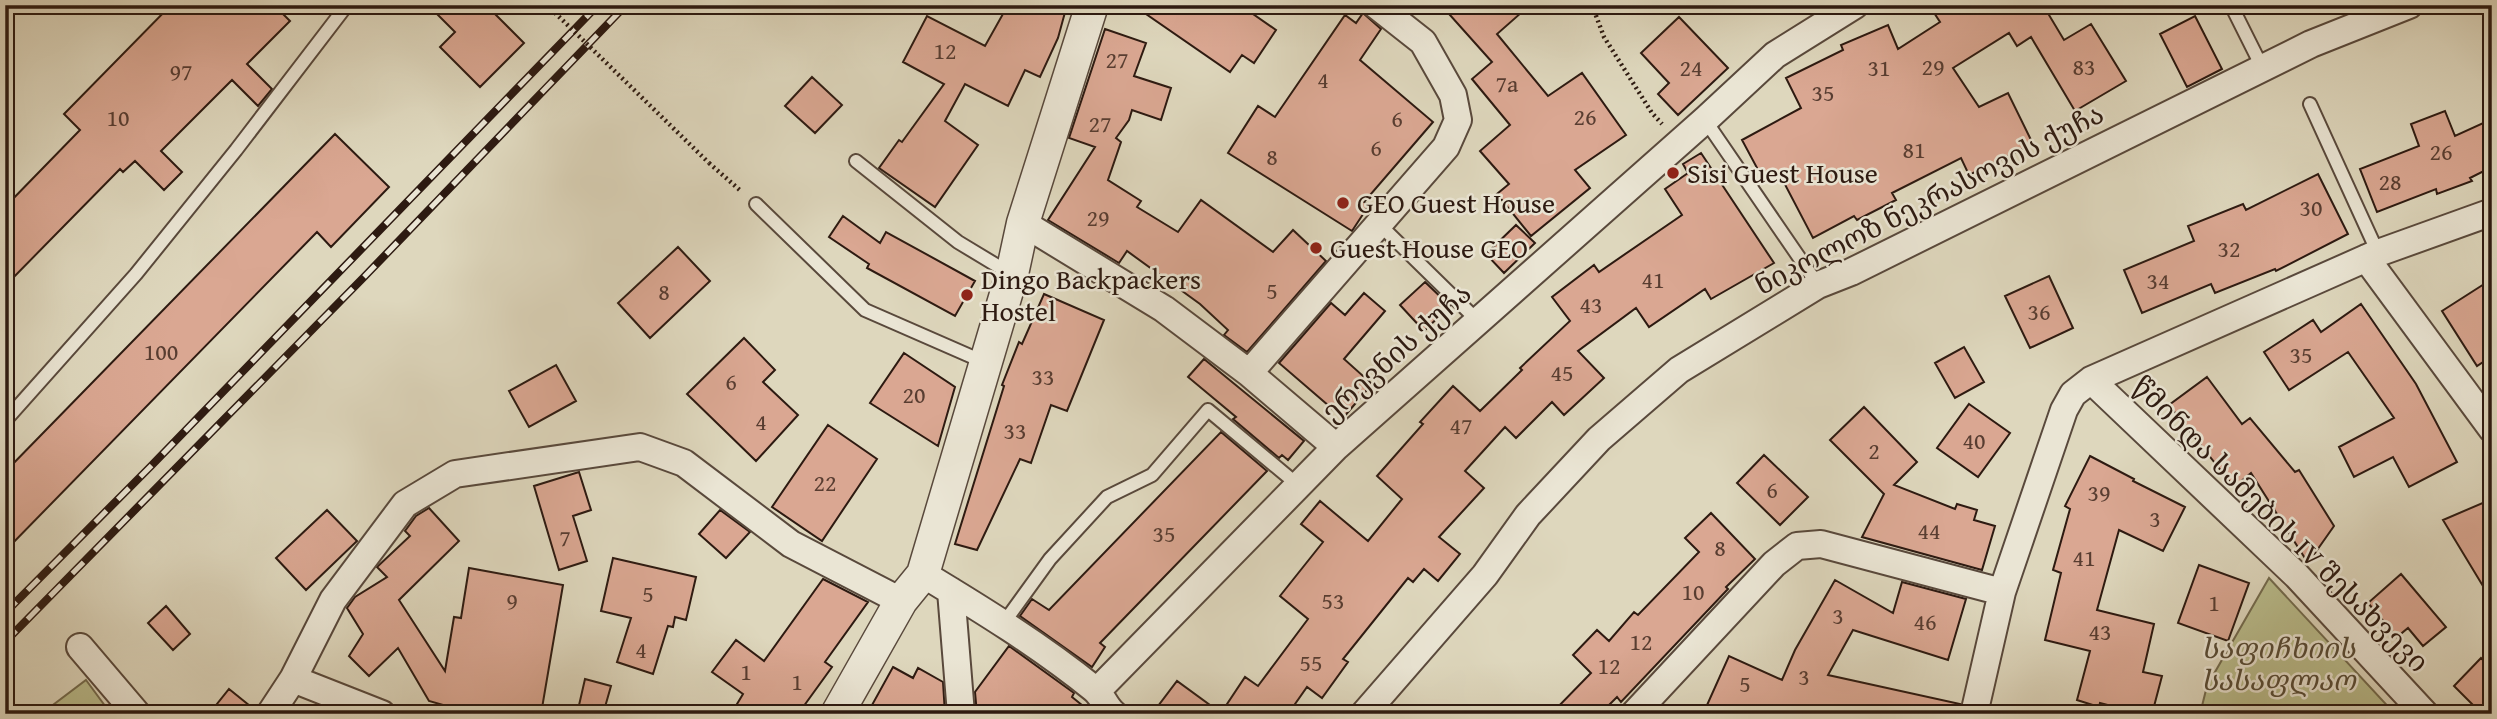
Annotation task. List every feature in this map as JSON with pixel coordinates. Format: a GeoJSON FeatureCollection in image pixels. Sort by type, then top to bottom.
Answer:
{"type":"FeatureCollection","features":[{"type":"Feature","properties":{"kind":"street"},"geometry":{"type":"LineString","coordinates":[[837,714],[901,601],[923,574],[1012,274],[1023,223],[1092,5]]}},
{"type":"Feature","properties":{"kind":"street"},"geometry":{"type":"LineString","coordinates":[[1249,373],[1446,147],[1458,120],[1453,95],[1423,42],[1376,5]]}},
{"type":"Feature","properties":{"kind":"street","name":"ერევნის ქუჩა"},"geometry":{"type":"LineString","coordinates":[[1097,691],[1336,447],[1775,55],[1855,5]]}},
{"type":"Feature","properties":{"kind":"street","name":"ნიკოლოზ ნეკრასოვის ქუჩა"},"geometry":{"type":"LineString","coordinates":[[1364,714],[1485,575],[1528,515],[1599,439],[1679,370],[1818,285],[1851,272],[2262,67],[2311,44],[2409,5]]}},
{"type":"Feature","properties":{"kind":"street"},"geometry":{"type":"LineString","coordinates":[[1974,714],[2002,592],[2064,410],[2073,394],[2091,380],[2372,256],[2492,212]]}},
{"type":"Feature","properties":{"kind":"street"},"geometry":{"type":"LineString","coordinates":[[1023,223],[1164,309],[1249,373],[1336,447]]}},
{"type":"Feature","properties":{"kind":"street"},"geometry":{"type":"LineString","coordinates":[[2372,256],[2492,429]]}},
{"type":"Feature","properties":{"kind":"street","name":"წმინდა სამების IV შესახვევი"},"geometry":{"type":"LineString","coordinates":[[2091,380],[2297,576],[2426,714]]}},
{"type":"Feature","properties":{"kind":"street"},"geometry":{"type":"LineString","coordinates":[[270,714],[293,679],[333,600],[405,504],[455,474],[640,447],[684,463],[791,544],[901,601]]}},
{"type":"Feature","properties":{"kind":"street"},"geometry":{"type":"LineString","coordinates":[[1634,714],[1774,564],[1797,546],[1821,544],[2002,592]]}},
{"type":"Feature","properties":{"kind":"street"},"geometry":{"type":"LineString","coordinates":[[923,574],[1003,624],[1097,691],[1114,714]]}},
{"type":"Feature","properties":{"kind":"street"},"geometry":{"type":"LineString","coordinates":[[951,591],[961,714]]}},
{"type":"Feature","properties":{"kind":"street"},"geometry":{"type":"LineString","coordinates":[[80,647],[137,714]]}},
{"type":"Feature","properties":{"kind":"street"},"geometry":{"type":"LineString","coordinates":[[293,679],[382,714]]}},
{"type":"Feature","properties":{"kind":"lane"},"geometry":{"type":"LineString","coordinates":[[5,421],[136,274],[236,150],[347,5]]}},
{"type":"Feature","properties":{"kind":"lane"},"geometry":{"type":"LineString","coordinates":[[2231,5],[2262,67]]}},
{"type":"Feature","properties":{"kind":"lane"},"geometry":{"type":"LineString","coordinates":[[2310,104],[2372,256]]}},
{"type":"Feature","properties":{"kind":"lane"},"geometry":{"type":"LineString","coordinates":[[1705,120],[1818,285]]}},
{"type":"Feature","properties":{"kind":"lane"},"geometry":{"type":"LineString","coordinates":[[856,161],[958,242],[1012,274]]}},
{"type":"Feature","properties":{"kind":"lane"},"geometry":{"type":"LineString","coordinates":[[756,204],[865,310],[984,362]]}},
{"type":"Feature","properties":{"kind":"lane"},"geometry":{"type":"LineString","coordinates":[[1379,224],[1478,321]]}},
{"type":"Feature","properties":{"kind":"lane"},"geometry":{"type":"LineString","coordinates":[[1003,624],[1050,559],[1107,497],[1152,475],[1208,411],[1298,485]]}},
{"type":"Feature","properties":{"kind":"path"},"geometry":{"type":"LineString","coordinates":[[547,5],[709,163],[756,204]]}},
{"type":"Feature","properties":{"kind":"path"},"geometry":{"type":"LineString","coordinates":[[1591,5],[1604,37],[1651,113],[1680,142]]}},
{"type":"Feature","properties":{"kind":"green space","name":"საფიჩხიის სასაფლაო"},"geometry":{"type":"Polygon","coordinates":[[[2269,578],[2395,714],[2200,714],[2207,686],[2269,578]]]}},
{"type":"Feature","properties":{"kind":"green space"},"geometry":{"type":"Polygon","coordinates":[[[86,680],[111,714],[41,714],[86,680]]]}},
{"type":"Feature","properties":{"kind":"building"},"geometry":{"type":"Polygon","coordinates":[[[171,5],[274,5],[290,21],[247,64],[272,89],[258,106],[232,80],[161,151],[182,172],[164,190],[135,161],[123,172],[120,169],[5,286],[5,207],[80,130],[64,114],[171,5]]]}},
{"type":"Feature","properties":{"kind":"building"},"geometry":{"type":"Polygon","coordinates":[[[428,5],[486,5],[524,43],[480,87],[440,47],[455,32],[428,5]]]}},
{"type":"Feature","properties":{"kind":"building"},"geometry":{"type":"Polygon","coordinates":[[[1008,5],[1067,5],[1058,38],[1040,77],[1025,70],[1008,106],[965,84],[945,121],[978,145],[935,207],[879,168],[899,140],[902,142],[944,84],[903,62],[927,16],[985,46],[1008,5]]]}},
{"type":"Feature","properties":{"kind":"building"},"geometry":{"type":"Polygon","coordinates":[[[1133,5],[1240,5],[1276,30],[1254,63],[1242,55],[1230,72],[1133,5]]]}},
{"type":"Feature","properties":{"kind":"building"},"geometry":{"type":"Polygon","coordinates":[[[1441,5],[1530,5],[1497,34],[1548,96],[1582,73],[1626,135],[1575,170],[1590,188],[1531,236],[1497,194],[1509,184],[1480,151],[1510,125],[1472,79],[1492,62],[1441,5]]]}},
{"type":"Feature","properties":{"kind":"building"},"geometry":{"type":"Polygon","coordinates":[[[1929,5],[2043,5],[2064,40],[2091,24],[2126,81],[2075,111],[2031,37],[2017,46],[2009,33],[1953,68],[1979,107],[2008,93],[2033,144],[1969,175],[1961,158],[1892,193],[1896,200],[1857,220],[1854,216],[1813,238],[1779,173],[1764,181],[1742,140],[1801,108],[1786,78],[1843,50],[1841,45],[1888,25],[1898,49],[1940,22],[1929,5]]]}},
{"type":"Feature","properties":{"kind":"building"},"geometry":{"type":"Polygon","coordinates":[[[1363,13],[1381,29],[1360,60],[1433,122],[1364,202],[1369,205],[1352,231],[1228,153],[1258,106],[1275,117],[1345,15],[1356,23],[1363,13]]]}},
{"type":"Feature","properties":{"kind":"building"},"geometry":{"type":"Polygon","coordinates":[[[2195,16],[2222,69],[2187,87],[2160,34],[2195,16]]]}},
{"type":"Feature","properties":{"kind":"building"},"geometry":{"type":"Polygon","coordinates":[[[1679,17],[1728,68],[1678,115],[1658,94],[1669,83],[1641,53],[1679,17]]]}},
{"type":"Feature","properties":{"kind":"building"},"geometry":{"type":"Polygon","coordinates":[[[1105,29],[1146,43],[1134,76],[1171,88],[1161,120],[1132,110],[1129,120],[1116,138],[1121,142],[1108,180],[1141,201],[1137,207],[1178,232],[1201,200],[1273,252],[1293,230],[1326,261],[1247,352],[1224,335],[1228,330],[1200,304],[1127,251],[1119,263],[1048,220],[1095,147],[1069,138],[1105,29]]]}},
{"type":"Feature","properties":{"kind":"building"},"geometry":{"type":"Polygon","coordinates":[[[812,77],[842,105],[815,133],[785,106],[812,77]]]}},
{"type":"Feature","properties":{"kind":"building"},"geometry":{"type":"Polygon","coordinates":[[[2445,111],[2455,136],[2492,119],[2492,167],[2470,178],[2472,181],[2437,194],[2436,189],[2377,212],[2360,169],[2419,146],[2411,124],[2445,111]]]}},
{"type":"Feature","properties":{"kind":"building"},"geometry":{"type":"Polygon","coordinates":[[[335,134],[389,187],[331,247],[317,232],[5,551],[5,472],[335,134]]]}},
{"type":"Feature","properties":{"kind":"building"},"geometry":{"type":"Polygon","coordinates":[[[1701,153],[1774,263],[1711,299],[1705,289],[1649,327],[1636,308],[1578,351],[1604,378],[1564,415],[1552,402],[1516,438],[1505,427],[1465,471],[1484,488],[1439,537],[1460,554],[1438,581],[1424,569],[1413,582],[1408,578],[1343,659],[1348,662],[1322,698],[1307,687],[1288,714],[1152,714],[1177,681],[1221,713],[1245,677],[1258,686],[1308,619],[1280,596],[1323,542],[1301,524],[1320,501],[1368,541],[1402,499],[1377,476],[1423,424],[1420,422],[1453,386],[1480,411],[1522,370],[1520,368],[1570,321],[1552,297],[1594,265],[1599,272],[1682,215],[1665,189],[1688,173],[1683,164],[1701,153]]]}},
{"type":"Feature","properties":{"kind":"building"},"geometry":{"type":"Polygon","coordinates":[[[2318,174],[2348,234],[2276,271],[2275,269],[2215,293],[2211,284],[2142,313],[2124,270],[2194,241],[2188,226],[2243,204],[2246,210],[2318,174]]]}},
{"type":"Feature","properties":{"kind":"building"},"geometry":{"type":"Polygon","coordinates":[[[843,216],[880,243],[886,232],[975,281],[955,316],[867,268],[869,264],[829,237],[843,216]]]}},
{"type":"Feature","properties":{"kind":"building"},"geometry":{"type":"Polygon","coordinates":[[[1516,225],[1535,243],[1504,273],[1486,254],[1516,225]]]}},
{"type":"Feature","properties":{"kind":"building"},"geometry":{"type":"Polygon","coordinates":[[[678,247],[710,281],[650,338],[618,303],[678,247]]]}},
{"type":"Feature","properties":{"kind":"building"},"geometry":{"type":"Polygon","coordinates":[[[2049,276],[2073,328],[2030,348],[2005,296],[2049,276]]]}},
{"type":"Feature","properties":{"kind":"building"},"geometry":{"type":"Polygon","coordinates":[[[2492,279],[2492,356],[2477,366],[2442,311],[2492,279]]]}},
{"type":"Feature","properties":{"kind":"building"},"geometry":{"type":"Polygon","coordinates":[[[1425,282],[1450,306],[1424,331],[1400,305],[1425,282]]]}},
{"type":"Feature","properties":{"kind":"building"},"geometry":{"type":"Polygon","coordinates":[[[1364,293],[1385,311],[1344,359],[1372,384],[1343,418],[1279,363],[1331,303],[1345,315],[1364,293]]]}},
{"type":"Feature","properties":{"kind":"building"},"geometry":{"type":"Polygon","coordinates":[[[1044,294],[1104,320],[1067,411],[1051,405],[1031,463],[1020,459],[977,550],[955,544],[1004,386],[1002,385],[1019,342],[1022,344],[1044,294]]]}},
{"type":"Feature","properties":{"kind":"building"},"geometry":{"type":"Polygon","coordinates":[[[2361,304],[2416,384],[2457,462],[2409,487],[2393,457],[2354,477],[2339,447],[2394,418],[2348,352],[2289,390],[2264,352],[2313,320],[2321,332],[2361,304]]]}},
{"type":"Feature","properties":{"kind":"building"},"geometry":{"type":"Polygon","coordinates":[[[744,338],[775,370],[763,382],[798,415],[756,461],[687,394],[744,338]]]}},
{"type":"Feature","properties":{"kind":"building"},"geometry":{"type":"Polygon","coordinates":[[[1964,347],[1984,382],[1955,398],[1935,363],[1964,347]]]}},
{"type":"Feature","properties":{"kind":"building"},"geometry":{"type":"Polygon","coordinates":[[[904,353],[955,387],[938,446],[870,403],[904,353]]]}},
{"type":"Feature","properties":{"kind":"building"},"geometry":{"type":"Polygon","coordinates":[[[1204,359],[1304,441],[1288,460],[1282,455],[1279,458],[1188,377],[1204,359]]]}},
{"type":"Feature","properties":{"kind":"building"},"geometry":{"type":"Polygon","coordinates":[[[556,365],[576,401],[529,427],[509,391],[556,365]]]}},
{"type":"Feature","properties":{"kind":"building"},"geometry":{"type":"Polygon","coordinates":[[[2207,377],[2242,424],[2250,418],[2295,472],[2299,470],[2334,526],[2308,563],[2251,473],[2234,487],[2169,405],[2207,377]]]}},
{"type":"Feature","properties":{"kind":"building"},"geometry":{"type":"Polygon","coordinates":[[[1969,404],[2010,433],[1978,477],[1937,448],[1969,404]]]}},
{"type":"Feature","properties":{"kind":"building"},"geometry":{"type":"Polygon","coordinates":[[[1864,407],[1917,462],[1894,485],[1955,509],[1957,504],[1977,510],[1974,520],[1995,526],[1982,570],[1862,537],[1884,494],[1830,440],[1864,407]]]}},
{"type":"Feature","properties":{"kind":"building"},"geometry":{"type":"Polygon","coordinates":[[[828,425],[877,459],[822,541],[772,507],[828,425]]]}},
{"type":"Feature","properties":{"kind":"building"},"geometry":{"type":"Polygon","coordinates":[[[1221,432],[1267,471],[1100,643],[1105,647],[1092,667],[1020,616],[1032,599],[1049,610],[1221,432]]]}},
{"type":"Feature","properties":{"kind":"building"},"geometry":{"type":"Polygon","coordinates":[[[1764,455],[1808,497],[1780,525],[1737,483],[1764,455]]]}},
{"type":"Feature","properties":{"kind":"building"},"geometry":{"type":"Polygon","coordinates":[[[2090,456],[2185,507],[2163,551],[2119,530],[2097,610],[2154,624],[2143,672],[2162,676],[2152,714],[2100,703],[2099,707],[2077,700],[2090,651],[2045,640],[2061,573],[2053,570],[2070,509],[2065,506],[2090,456]]]}},
{"type":"Feature","properties":{"kind":"building"},"geometry":{"type":"Polygon","coordinates":[[[579,472],[591,510],[573,516],[587,561],[559,570],[534,486],[579,472]]]}},
{"type":"Feature","properties":{"kind":"building"},"geometry":{"type":"Polygon","coordinates":[[[2492,499],[2492,601],[2443,520],[2492,499]]]}},
{"type":"Feature","properties":{"kind":"building"},"geometry":{"type":"Polygon","coordinates":[[[429,508],[459,541],[399,600],[445,671],[454,617],[461,618],[469,568],[563,585],[541,714],[486,714],[467,706],[471,713],[429,701],[398,648],[369,676],[349,656],[363,634],[347,608],[355,597],[387,577],[377,567],[410,536],[405,531],[416,516],[429,508]]]}},
{"type":"Feature","properties":{"kind":"building"},"geometry":{"type":"Polygon","coordinates":[[[327,510],[357,541],[306,590],[276,558],[327,510]]]}},
{"type":"Feature","properties":{"kind":"building"},"geometry":{"type":"Polygon","coordinates":[[[720,510],[750,532],[726,558],[699,534],[720,510]]]}},
{"type":"Feature","properties":{"kind":"building"},"geometry":{"type":"Polygon","coordinates":[[[1711,513],[1755,559],[1621,702],[1617,697],[1600,714],[1551,714],[1591,673],[1573,655],[1597,630],[1609,641],[1634,612],[1638,615],[1699,552],[1685,538],[1711,513]]]}},
{"type":"Feature","properties":{"kind":"building"},"geometry":{"type":"Polygon","coordinates":[[[613,558],[696,577],[686,620],[675,617],[673,627],[668,626],[653,674],[617,662],[631,618],[601,611],[613,558]]]}},
{"type":"Feature","properties":{"kind":"building"},"geometry":{"type":"Polygon","coordinates":[[[2199,565],[2249,583],[2228,641],[2178,623],[2199,565]]]}},
{"type":"Feature","properties":{"kind":"building"},"geometry":{"type":"Polygon","coordinates":[[[2401,574],[2446,627],[2423,646],[2408,628],[2397,637],[2368,603],[2401,574]]]}},
{"type":"Feature","properties":{"kind":"building"},"geometry":{"type":"Polygon","coordinates":[[[823,579],[868,602],[825,662],[832,667],[798,714],[731,714],[743,694],[712,672],[736,640],[764,661],[823,579]]]}},
{"type":"Feature","properties":{"kind":"building"},"geometry":{"type":"Polygon","coordinates":[[[1835,580],[1893,613],[1902,582],[1966,599],[1948,660],[1853,630],[1828,675],[1960,704],[1959,714],[1703,714],[1729,656],[1782,680],[1795,650],[1835,580]]]}},
{"type":"Feature","properties":{"kind":"building"},"geometry":{"type":"Polygon","coordinates":[[[166,606],[190,634],[173,650],[148,623],[166,606]]]}},
{"type":"Feature","properties":{"kind":"building"},"geometry":{"type":"Polygon","coordinates":[[[1009,646],[1074,693],[1072,697],[1093,714],[977,714],[975,692],[1009,646]]]}},
{"type":"Feature","properties":{"kind":"building"},"geometry":{"type":"Polygon","coordinates":[[[2481,658],[2492,669],[2492,714],[2482,714],[2454,686],[2481,658]]]}},
{"type":"Feature","properties":{"kind":"building"},"geometry":{"type":"Polygon","coordinates":[[[893,667],[913,678],[918,668],[943,682],[945,714],[888,714],[872,705],[893,667]]]}},
{"type":"Feature","properties":{"kind":"building"},"geometry":{"type":"Polygon","coordinates":[[[585,679],[611,686],[603,714],[577,714],[585,679]]]}},
{"type":"Feature","properties":{"kind":"building"},"geometry":{"type":"Polygon","coordinates":[[[229,689],[255,710],[254,714],[209,714],[229,689]]]}},
{"type":"Feature","properties":{"kind":"railway"},"geometry":{"type":"LineString","coordinates":[[5,613],[598,5]]}},
{"type":"Feature","properties":{"kind":"railway"},"geometry":{"type":"LineString","coordinates":[[5,642],[365,276],[626,5]]}},
{"type":"Feature","properties":{"kind":"place","name":"Sisi Guest House"},"geometry":{"type":"Point","coordinates":[1673,173]}},
{"type":"Feature","properties":{"kind":"place","name":"GEO Guest House"},"geometry":{"type":"Point","coordinates":[1343,203]}},
{"type":"Feature","properties":{"kind":"place","name":"Guest House GEO"},"geometry":{"type":"Point","coordinates":[1316,248]}},
{"type":"Feature","properties":{"kind":"place","name":"Dingo Backpackers Hostel"},"geometry":{"type":"Point","coordinates":[967,295]}}]}
